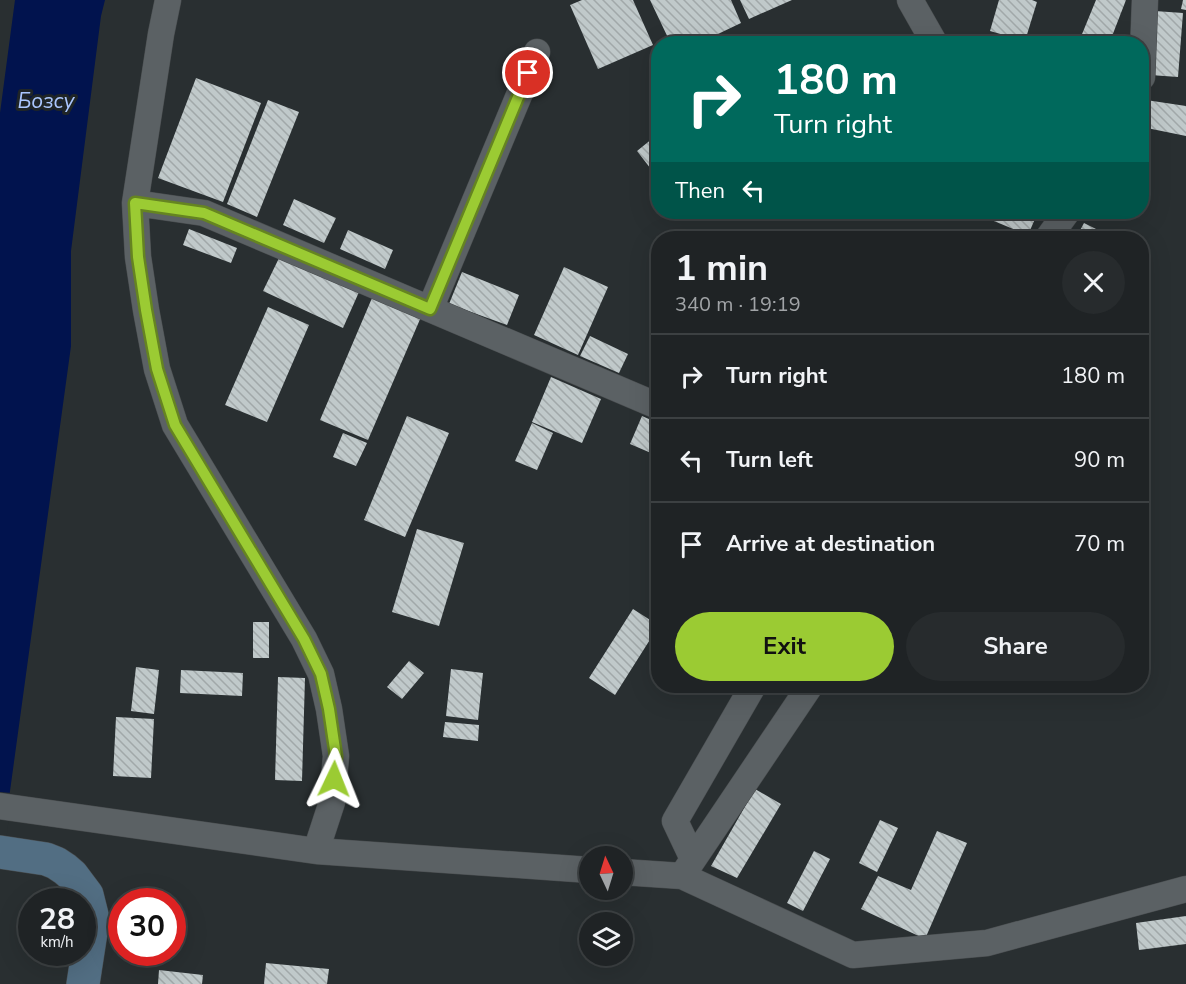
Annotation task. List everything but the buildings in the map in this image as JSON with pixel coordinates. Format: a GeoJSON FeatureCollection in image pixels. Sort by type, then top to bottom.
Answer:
{"type":"FeatureCollection","features":[{"type":"Feature","properties":{"kind":"main road"},"geometry":{"type":"LineString","coordinates":[[0,852],[46,859],[65,869],[81,885],[87,895],[93,919],[83,984]]}},
{"type":"Feature","properties":{"kind":"street"},"geometry":{"type":"LineString","coordinates":[[168,0],[135,203],[138,257],[146,310],[157,369],[175,425],[304,639],[321,674],[336,756],[332,802],[316,851]]}},
{"type":"Feature","properties":{"kind":"street"},"geometry":{"type":"LineString","coordinates":[[910,0],[930,36]]}},
{"type":"Feature","properties":{"kind":"street"},"geometry":{"type":"LineString","coordinates":[[1144,36],[1145,0]]}},
{"type":"Feature","properties":{"kind":"street"},"geometry":{"type":"LineString","coordinates":[[430,309],[537,52]]}},
{"type":"Feature","properties":{"kind":"street"},"geometry":{"type":"LineString","coordinates":[[135,203],[204,213],[651,403]]}},
{"type":"Feature","properties":{"kind":"street"},"geometry":{"type":"LineString","coordinates":[[1053,231],[1063,219]]}},
{"type":"Feature","properties":{"kind":"street"},"geometry":{"type":"LineString","coordinates":[[688,867],[675,821],[749,693]]}},
{"type":"Feature","properties":{"kind":"street"},"geometry":{"type":"LineString","coordinates":[[688,867],[805,693]]}},
{"type":"Feature","properties":{"kind":"street"},"geometry":{"type":"LineString","coordinates":[[0,806],[316,851],[579,869]]}},
{"type":"Feature","properties":{"kind":"street"},"geometry":{"type":"LineString","coordinates":[[633,871],[688,867],[853,956],[987,943],[1186,889]]}},
{"type":"Feature","properties":{"kind":"water","name":"Бозсу"},"geometry":{"type":"Polygon","coordinates":[[[15,0],[105,0],[101,16],[71,251],[71,346],[0,864],[0,113],[15,0]]]}},
{"type":"Feature","properties":{"kind":"pier"},"geometry":{"type":"Polygon","coordinates":[[[0,792],[12,793],[3,865],[0,867],[0,792]]]}},
{"type":"Feature","properties":{"kind":"route"},"geometry":{"type":"LineString","coordinates":[[334,779],[336,756],[321,674],[304,639],[175,425],[157,369],[146,310],[138,257],[135,203],[204,213],[430,309],[528,73]]}}]}
